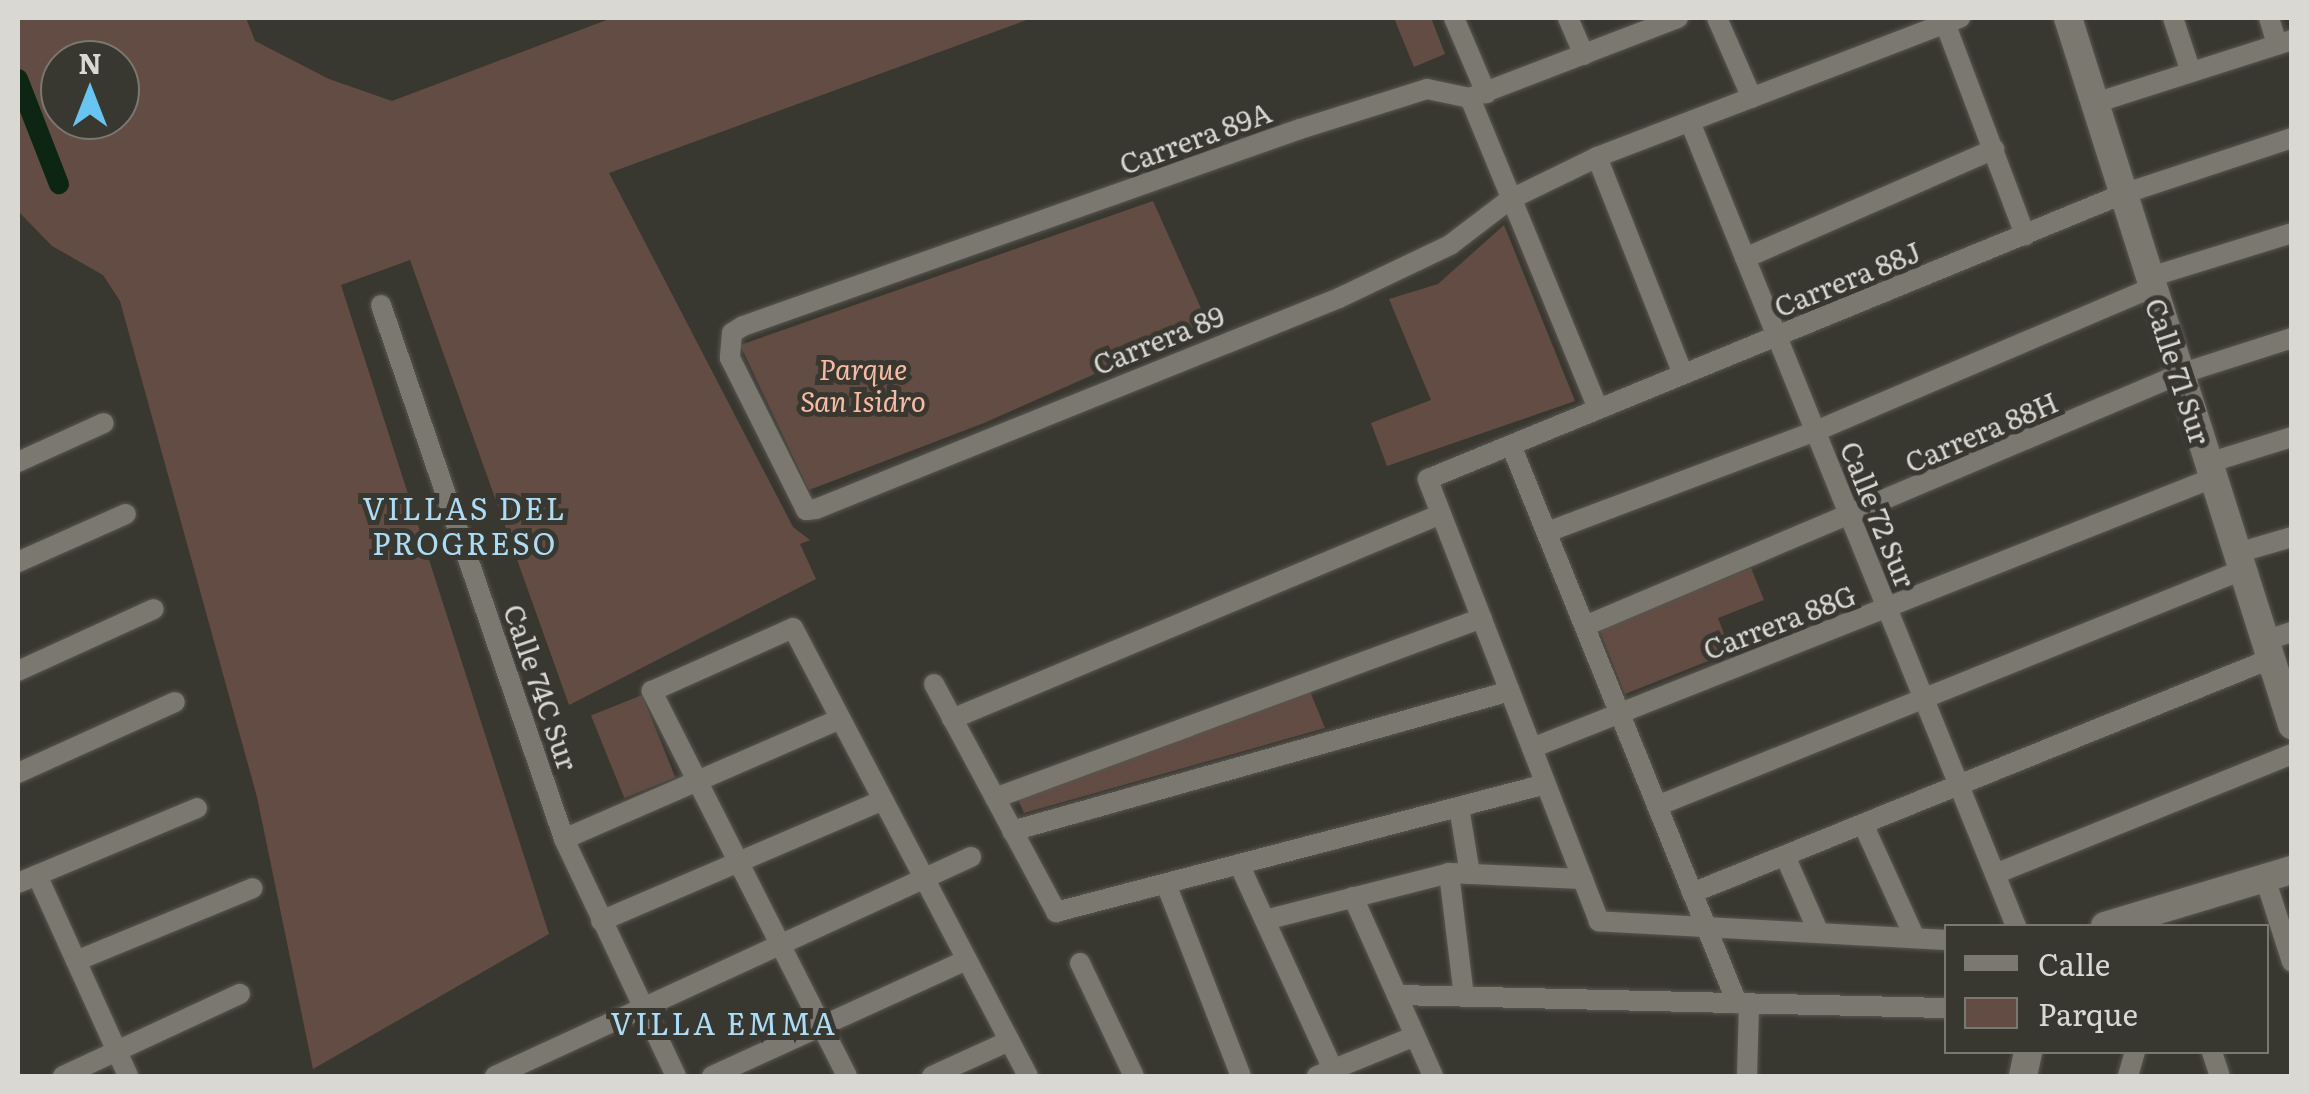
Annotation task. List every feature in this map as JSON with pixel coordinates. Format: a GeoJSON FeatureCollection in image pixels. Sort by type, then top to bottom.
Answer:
{"type":"FeatureCollection","features":[{"type":"Feature","properties":{"kind":"street"},"geometry":{"type":"LineString","coordinates":[[1454,18],[1509,200],[1598,410]]}},
{"type":"Feature","properties":{"kind":"street"},"geometry":{"type":"LineString","coordinates":[[1568,18],[1584,55]]}},
{"type":"Feature","properties":{"kind":"street"},"geometry":{"type":"LineString","coordinates":[[1717,18],[1752,98]]}},
{"type":"Feature","properties":{"kind":"street","name":"Calle 71 Sur"},"geometry":{"type":"LineString","coordinates":[[2068,18],[2240,562],[2275,644],[2292,725]]}},
{"type":"Feature","properties":{"kind":"street"},"geometry":{"type":"LineString","coordinates":[[2173,18],[2192,72]]}},
{"type":"Feature","properties":{"kind":"street"},"geometry":{"type":"LineString","coordinates":[[2094,103],[2284,42],[2269,18]]}},
{"type":"Feature","properties":{"kind":"street","name":"Carrera 89A"},"geometry":{"type":"LineString","coordinates":[[816,509],[806,510],[730,358],[732,333],[1413,92],[1478,96],[1672,19]]}},
{"type":"Feature","properties":{"kind":"street"},"geometry":{"type":"LineString","coordinates":[[1953,20],[2024,235]]}},
{"type":"Feature","properties":{"kind":"street","name":"Carrera 89"},"geometry":{"type":"LineString","coordinates":[[816,509],[1340,298],[1450,246],[1509,200],[1597,157],[1953,20]]}},
{"type":"Feature","properties":{"kind":"street","name":"Calle 72 Sur"},"geometry":{"type":"LineString","coordinates":[[1690,122],[2015,924]]}},
{"type":"Feature","properties":{"kind":"street","name":"Carrera 88J"},"geometry":{"type":"LineString","coordinates":[[1442,514],[1428,479],[2124,194],[2292,138]]}},
{"type":"Feature","properties":{"kind":"street"},"geometry":{"type":"LineString","coordinates":[[1745,258],[1994,148]]}},
{"type":"Feature","properties":{"kind":"street"},"geometry":{"type":"LineString","coordinates":[[1597,157],[1683,374]]}},
{"type":"Feature","properties":{"kind":"street"},"geometry":{"type":"LineString","coordinates":[[1547,532],[1816,431],[2151,282],[2292,233]]}},
{"type":"Feature","properties":{"kind":"street","name":"Calle 74C Sur"},"geometry":{"type":"LineString","coordinates":[[382,305],[564,839],[676,1076]]}},
{"type":"Feature","properties":{"kind":"street","name":"Carrera 88H"},"geometry":{"type":"LineString","coordinates":[[1585,626],[1850,518],[2180,374],[2292,338]]}},
{"type":"Feature","properties":{"kind":"street"},"geometry":{"type":"LineString","coordinates":[[18,462],[104,423]]}},
{"type":"Feature","properties":{"kind":"street","name":"Carrera 88G"},"geometry":{"type":"LineString","coordinates":[[1532,748],[1887,609],[2292,437]]}},
{"type":"Feature","properties":{"kind":"street"},"geometry":{"type":"LineString","coordinates":[[1512,445],[1705,925],[1742,1004],[1747,1076]]}},
{"type":"Feature","properties":{"kind":"street"},"geometry":{"type":"LineString","coordinates":[[18,562],[126,514]]}},
{"type":"Feature","properties":{"kind":"street"},"geometry":{"type":"LineString","coordinates":[[952,719],[1442,514],[1599,920],[1944,940]]}},
{"type":"Feature","properties":{"kind":"street"},"geometry":{"type":"LineString","coordinates":[[1657,806],[1924,698],[2292,537]]}},
{"type":"Feature","properties":{"kind":"street"},"geometry":{"type":"LineString","coordinates":[[18,671],[154,609]]}},
{"type":"Feature","properties":{"kind":"street"},"geometry":{"type":"LineString","coordinates":[[995,798],[1482,618]]}},
{"type":"Feature","properties":{"kind":"street"},"geometry":{"type":"LineString","coordinates":[[847,1076],[652,691],[793,628],[1028,1076]]}},
{"type":"Feature","properties":{"kind":"street"},"geometry":{"type":"LineString","coordinates":[[1692,893],[1958,785],[2275,644]]}},
{"type":"Feature","properties":{"kind":"street"},"geometry":{"type":"LineString","coordinates":[[934,684],[1056,912],[1546,784]]}},
{"type":"Feature","properties":{"kind":"street"},"geometry":{"type":"LineString","coordinates":[[1012,831],[1510,692]]}},
{"type":"Feature","properties":{"kind":"street"},"geometry":{"type":"LineString","coordinates":[[18,774],[175,702]]}},
{"type":"Feature","properties":{"kind":"street"},"geometry":{"type":"LineString","coordinates":[[564,839],[840,719]]}},
{"type":"Feature","properties":{"kind":"street"},"geometry":{"type":"LineString","coordinates":[[1994,874],[2292,754]]}},
{"type":"Feature","properties":{"kind":"street"},"geometry":{"type":"LineString","coordinates":[[601,921],[883,800]]}},
{"type":"Feature","properties":{"kind":"street"},"geometry":{"type":"LineString","coordinates":[[1459,807],[1464,997]]}},
{"type":"Feature","properties":{"kind":"street"},"geometry":{"type":"LineString","coordinates":[[128,1076],[76,961],[27,879],[197,808]]}},
{"type":"Feature","properties":{"kind":"street"},"geometry":{"type":"LineString","coordinates":[[1863,824],[1915,938]]}},
{"type":"Feature","properties":{"kind":"street"},"geometry":{"type":"LineString","coordinates":[[1785,856],[1819,933]]}},
{"type":"Feature","properties":{"kind":"street"},"geometry":{"type":"LineString","coordinates":[[495,1076],[971,857]]}},
{"type":"Feature","properties":{"kind":"street"},"geometry":{"type":"LineString","coordinates":[[1240,864],[1329,1074],[1415,1036]]}},
{"type":"Feature","properties":{"kind":"street"},"geometry":{"type":"LineString","coordinates":[[1265,920],[1460,874],[1583,879]]}},
{"type":"Feature","properties":{"kind":"street"},"geometry":{"type":"LineString","coordinates":[[2120,924],[2171,917],[2278,874],[2292,962]]}},
{"type":"Feature","properties":{"kind":"street"},"geometry":{"type":"LineString","coordinates":[[1166,884],[1241,1076]]}},
{"type":"Feature","properties":{"kind":"street"},"geometry":{"type":"LineString","coordinates":[[76,961],[253,888]]}},
{"type":"Feature","properties":{"kind":"street"},"geometry":{"type":"LineString","coordinates":[[1353,898],[1433,1076]]}},
{"type":"Feature","properties":{"kind":"street"},"geometry":{"type":"LineString","coordinates":[[712,1076],[967,960]]}},
{"type":"Feature","properties":{"kind":"street"},"geometry":{"type":"LineString","coordinates":[[1080,963],[1134,1076]]}},
{"type":"Feature","properties":{"kind":"street"},"geometry":{"type":"LineString","coordinates":[[64,1076],[240,994]]}},
{"type":"Feature","properties":{"kind":"street"},"geometry":{"type":"LineString","coordinates":[[1397,995],[1944,1008]]}},
{"type":"Feature","properties":{"kind":"street"},"geometry":{"type":"LineString","coordinates":[[932,1076],[1009,1041]]}},
{"type":"Feature","properties":{"kind":"green space"},"geometry":{"type":"Polygon","coordinates":[[[18,18],[246,18],[255,41],[329,79],[392,101],[612,18],[1032,18],[609,173],[793,527],[810,540],[800,544],[816,579],[569,705],[410,260],[341,285],[549,934],[313,1069],[257,797],[120,301],[103,275],[52,246],[18,211],[18,18]]]}},
{"type":"Feature","properties":{"kind":"green space"},"geometry":{"type":"Polygon","coordinates":[[[1394,18],[1431,18],[1445,54],[1414,67],[1394,18]]]}},
{"type":"Feature","properties":{"kind":"green space","name":"Parque San Isidro"},"geometry":{"type":"Polygon","coordinates":[[[1153,201],[1208,324],[984,423],[809,490],[740,345],[1153,201]]]}},
{"type":"Feature","properties":{"kind":"green space"},"geometry":{"type":"Polygon","coordinates":[[[1504,225],[1575,401],[1387,466],[1371,423],[1431,400],[1389,299],[1438,284],[1504,225]]]}},
{"type":"Feature","properties":{"kind":"green space"},"geometry":{"type":"Polygon","coordinates":[[[1751,568],[1764,600],[1718,618],[1731,652],[1625,694],[1599,629],[1751,568]]]}},
{"type":"Feature","properties":{"kind":"green space"},"geometry":{"type":"Polygon","coordinates":[[[1309,689],[1325,728],[1024,813],[1016,795],[1309,689]]]}},
{"type":"Feature","properties":{"kind":"green space"},"geometry":{"type":"Polygon","coordinates":[[[642,695],[675,778],[624,798],[591,716],[642,695]]]}},
{"type":"Feature","properties":{"kind":"waterway"},"geometry":{"type":"LineString","coordinates":[[18,79],[59,184]]}},
{"type":"Feature","properties":{"kind":"district","name":"VILLAS DEL PROGRESO"},"geometry":{"type":"Point","coordinates":[465,524]}},
{"type":"Feature","properties":{"kind":"district","name":"VILLA EMMA"},"geometry":{"type":"Point","coordinates":[724,1022]}}]}
